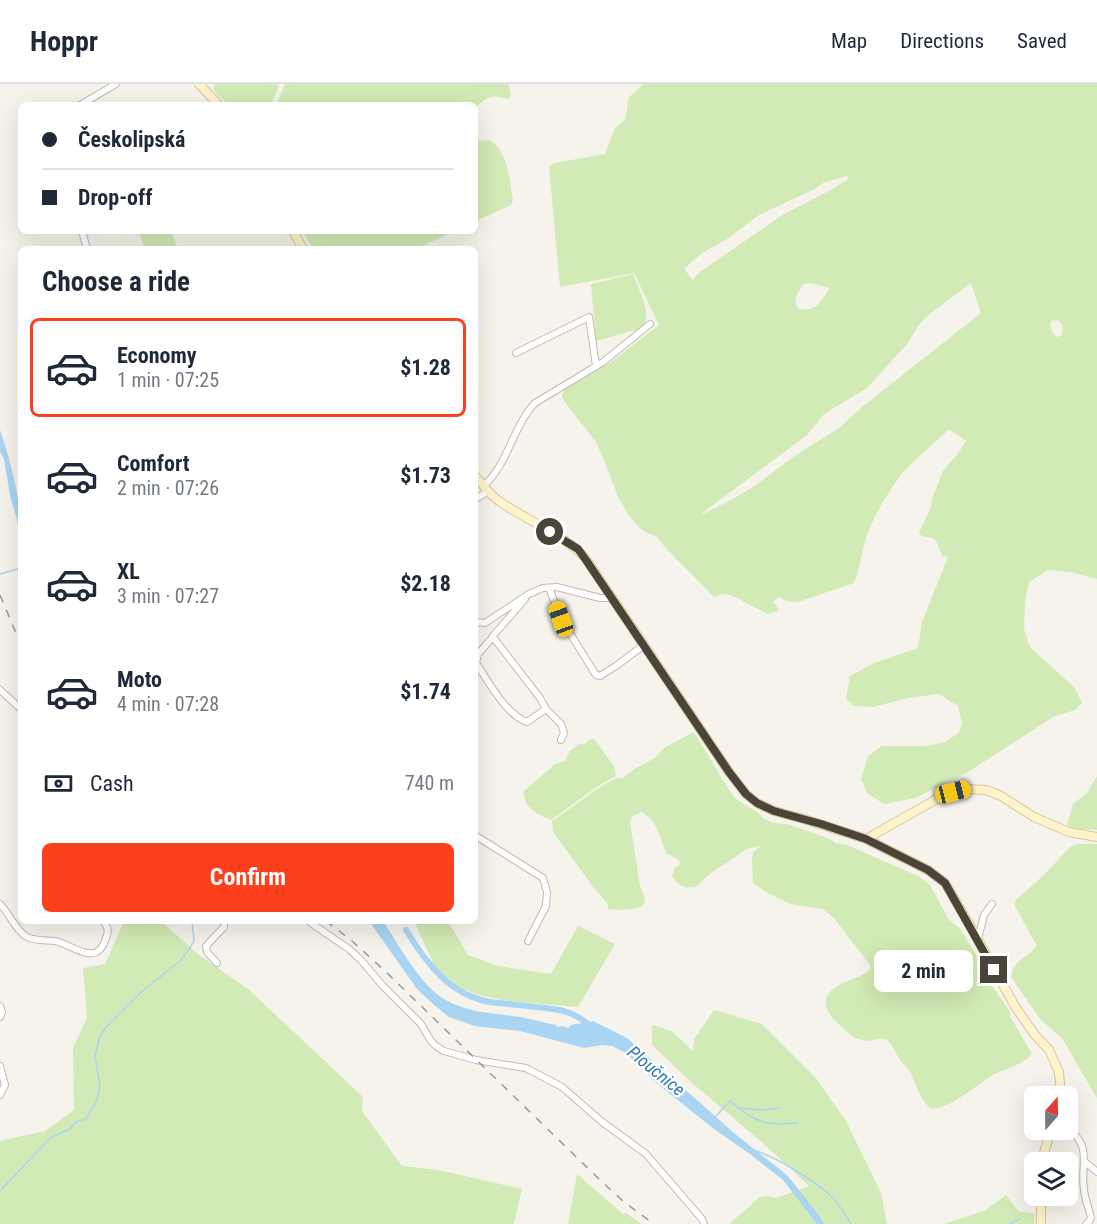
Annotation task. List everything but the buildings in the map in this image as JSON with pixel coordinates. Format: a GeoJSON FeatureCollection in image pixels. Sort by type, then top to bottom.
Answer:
{"type":"FeatureCollection","features":[{"type":"Feature","properties":{"kind":"main road"},"geometry":{"type":"LineString","coordinates":[[199,84],[216,102]]}},
{"type":"Feature","properties":{"kind":"main road"},"geometry":{"type":"LineString","coordinates":[[478,479],[497,500],[578,549],[746,794],[757,803],[774,811],[866,839],[928,870],[945,883],[1016,1008],[1049,1050],[1059,1072],[1060,1086]]}},
{"type":"Feature","properties":{"kind":"main road"},"geometry":{"type":"LineString","coordinates":[[866,839],[935,800],[966,789],[986,790],[1001,796],[1034,817],[1070,832],[1097,837]]}},
{"type":"Feature","properties":{"kind":"main road"},"geometry":{"type":"LineString","coordinates":[[1041,1206],[1041,1224]]}},
{"type":"Feature","properties":{"kind":"street"},"geometry":{"type":"LineString","coordinates":[[85,102],[116,84]]}},
{"type":"Feature","properties":{"kind":"street"},"geometry":{"type":"LineString","coordinates":[[516,353],[589,317],[596,366]]}},
{"type":"Feature","properties":{"kind":"street"},"geometry":{"type":"LineString","coordinates":[[478,497],[510,446],[520,422],[528,411],[541,398],[596,366],[650,324]]}},
{"type":"Feature","properties":{"kind":"street"},"geometry":{"type":"LineString","coordinates":[[478,622],[485,622],[543,588],[557,587],[600,598],[612,598]]}},
{"type":"Feature","properties":{"kind":"street"},"geometry":{"type":"LineString","coordinates":[[549,588],[561,619],[596,675],[600,676],[644,645]]}},
{"type":"Feature","properties":{"kind":"street"},"geometry":{"type":"LineString","coordinates":[[478,654],[530,594]]}},
{"type":"Feature","properties":{"kind":"street"},"geometry":{"type":"LineString","coordinates":[[492,637],[540,698],[546,709],[561,724],[564,733],[561,740]]}},
{"type":"Feature","properties":{"kind":"street"},"geometry":{"type":"LineString","coordinates":[[478,666],[505,705],[519,719],[527,722],[546,709]]}},
{"type":"Feature","properties":{"kind":"street"},"geometry":{"type":"LineString","coordinates":[[0,690],[18,705]]}},
{"type":"Feature","properties":{"kind":"street"},"geometry":{"type":"LineString","coordinates":[[478,837],[543,878],[547,892],[546,906],[528,941]]}},
{"type":"Feature","properties":{"kind":"street"},"geometry":{"type":"LineString","coordinates":[[0,904],[21,932],[29,938],[58,942],[87,954],[102,948],[108,932],[106,924]]}},
{"type":"Feature","properties":{"kind":"street"},"geometry":{"type":"LineString","coordinates":[[978,939],[984,915],[992,904]]}},
{"type":"Feature","properties":{"kind":"street"},"geometry":{"type":"LineString","coordinates":[[217,963],[207,952],[206,946],[224,927],[224,924]]}},
{"type":"Feature","properties":{"kind":"street"},"geometry":{"type":"LineString","coordinates":[[312,924],[361,960],[421,1024],[436,1046],[444,1051],[476,1060],[526,1068],[562,1087],[601,1121],[646,1154],[704,1224]]}},
{"type":"Feature","properties":{"kind":"street"},"geometry":{"type":"LineString","coordinates":[[0,1006],[2,1012],[0,1017]]}},
{"type":"Feature","properties":{"kind":"street"},"geometry":{"type":"LineString","coordinates":[[0,1066],[5,1085],[0,1095]]}},
{"type":"Feature","properties":{"kind":"street"},"geometry":{"type":"LineString","coordinates":[[1078,1138],[1082,1144],[1085,1162],[1084,1190],[1091,1218],[1086,1224]]}},
{"type":"Feature","properties":{"kind":"street"},"geometry":{"type":"LineString","coordinates":[[1085,1162],[1097,1172]]}},
{"type":"Feature","properties":{"kind":"green space"},"geometry":{"type":"Polygon","coordinates":[[[215,84],[276,84],[279,86],[272,102],[225,102],[213,89],[215,84]]]}},
{"type":"Feature","properties":{"kind":"green space"},"geometry":{"type":"Polygon","coordinates":[[[285,84],[508,84],[511,95],[507,99],[490,97],[478,106],[478,102],[277,102],[285,84]]]}},
{"type":"Feature","properties":{"kind":"green space"},"geometry":{"type":"Polygon","coordinates":[[[644,84],[1097,84],[1097,579],[1071,572],[1048,570],[1029,582],[1025,601],[1024,629],[1030,647],[1074,687],[1082,703],[1075,710],[1053,717],[968,772],[915,798],[884,804],[867,793],[861,779],[868,756],[882,746],[926,746],[946,742],[959,732],[962,723],[958,706],[939,694],[908,698],[873,707],[854,706],[846,699],[850,676],[874,663],[918,648],[922,622],[948,557],[942,556],[933,538],[921,536],[919,532],[930,510],[943,471],[966,441],[949,429],[905,470],[888,493],[869,530],[854,583],[798,602],[778,597],[773,602],[778,611],[768,614],[731,595],[722,594],[714,597],[656,536],[640,528],[630,517],[619,499],[596,442],[562,397],[564,390],[611,362],[659,325],[634,273],[560,287],[549,166],[605,154],[615,128],[625,120],[629,97],[644,84]],[[848,177],[823,183],[759,215],[727,239],[702,253],[684,269],[693,280],[697,274],[784,214],[827,192],[847,180],[848,177]],[[811,283],[804,284],[795,300],[799,309],[815,307],[830,288],[811,283]],[[971,283],[921,322],[907,344],[867,388],[824,414],[807,435],[701,514],[756,485],[796,455],[839,428],[862,407],[981,313],[971,283]],[[1052,320],[1054,334],[1057,337],[1062,335],[1063,326],[1059,321],[1052,320]]]}},
{"type":"Feature","properties":{"kind":"green space"},"geometry":{"type":"Polygon","coordinates":[[[489,140],[501,151],[509,175],[513,200],[511,205],[478,220],[478,141],[489,140]]]}},
{"type":"Feature","properties":{"kind":"green space"},"geometry":{"type":"Polygon","coordinates":[[[139,234],[172,234],[177,246],[144,246],[139,234]]]}},
{"type":"Feature","properties":{"kind":"green space"},"geometry":{"type":"Polygon","coordinates":[[[304,234],[448,234],[422,246],[311,246],[304,234]]]}},
{"type":"Feature","properties":{"kind":"green space"},"geometry":{"type":"Polygon","coordinates":[[[633,274],[645,309],[643,328],[596,341],[591,284],[633,274]]]}},
{"type":"Feature","properties":{"kind":"green space"},"geometry":{"type":"Polygon","coordinates":[[[692,733],[695,734],[736,799],[764,819],[787,824],[830,839],[835,843],[847,845],[920,877],[930,885],[949,920],[961,930],[977,956],[1032,1054],[1020,1064],[995,1074],[945,1106],[930,1108],[921,1096],[910,1072],[889,1042],[884,1039],[867,1041],[856,1038],[828,1012],[826,1001],[831,991],[867,972],[871,969],[870,965],[834,918],[823,909],[790,904],[753,883],[752,857],[754,851],[761,846],[747,849],[708,875],[696,887],[688,888],[679,884],[672,876],[674,869],[680,864],[679,860],[666,853],[651,819],[641,812],[633,816],[630,822],[644,903],[635,908],[608,909],[608,904],[553,832],[552,821],[605,784],[623,778],[634,769],[655,758],[664,748],[692,733]]]}},
{"type":"Feature","properties":{"kind":"green space"},"geometry":{"type":"Polygon","coordinates":[[[594,739],[614,766],[616,776],[598,786],[551,820],[532,810],[526,802],[524,791],[555,764],[565,761],[570,751],[579,744],[585,744],[594,739]]]}},
{"type":"Feature","properties":{"kind":"green space"},"geometry":{"type":"Polygon","coordinates":[[[1097,776],[1097,830],[1078,829],[1067,825],[1073,804],[1087,793],[1097,776]]]}},
{"type":"Feature","properties":{"kind":"green space"},"geometry":{"type":"Polygon","coordinates":[[[1077,844],[1097,844],[1097,1098],[1062,1038],[1040,1019],[1011,977],[1015,966],[1037,944],[1014,904],[1070,847],[1077,844]]]}},
{"type":"Feature","properties":{"kind":"green space"},"geometry":{"type":"Polygon","coordinates":[[[123,924],[164,924],[199,955],[248,989],[363,1097],[362,1111],[402,1166],[439,1170],[522,1189],[514,1224],[0,1224],[0,1142],[45,1131],[74,1110],[73,1048],[87,1018],[83,968],[105,964],[123,924]]]}},
{"type":"Feature","properties":{"kind":"green space"},"geometry":{"type":"Polygon","coordinates":[[[415,924],[450,924],[468,955],[498,966],[551,974],[578,926],[615,944],[578,1007],[501,1000],[476,994],[459,987],[435,967],[415,924]]]}},
{"type":"Feature","properties":{"kind":"green space"},"geometry":{"type":"Polygon","coordinates":[[[714,1010],[762,1024],[816,1078],[846,1121],[881,1193],[887,1224],[729,1224],[760,1197],[776,1198],[809,1186],[652,1045],[652,1025],[671,1031],[693,1051],[694,1039],[714,1010]]]}},
{"type":"Feature","properties":{"kind":"green space"},"geometry":{"type":"Polygon","coordinates":[[[577,1174],[623,1214],[626,1213],[641,1224],[568,1224],[577,1174]]]}},
{"type":"Feature","properties":{"kind":"green space"},"geometry":{"type":"Polygon","coordinates":[[[1006,1195],[1018,1211],[1035,1214],[1034,1224],[944,1224],[984,1211],[1006,1195]]]}},
{"type":"Feature","properties":{"kind":"water"},"geometry":{"type":"Polygon","coordinates":[[[0,430],[15,481],[18,523],[4,459],[0,452],[0,430]]]}},
{"type":"Feature","properties":{"kind":"water","name":"Ploučnice"},"geometry":{"type":"Polygon","coordinates":[[[371,924],[385,924],[425,983],[450,1002],[469,1009],[524,1018],[557,1027],[568,1028],[571,1025],[593,1021],[627,1038],[734,1133],[788,1176],[824,1224],[817,1224],[783,1180],[654,1081],[626,1053],[612,1046],[584,1048],[520,1031],[475,1026],[449,1017],[417,989],[371,924]]]}},
{"type":"Feature","properties":{"kind":"waterway"},"geometry":{"type":"LineString","coordinates":[[0,574],[18,569]]}},
{"type":"Feature","properties":{"kind":"waterway"},"geometry":{"type":"LineString","coordinates":[[0,1191],[50,1138],[70,1129],[76,1122],[86,1119],[97,1100],[100,1086],[95,1056],[99,1039],[106,1027],[140,993],[180,961],[194,941],[192,924]]}},
{"type":"Feature","properties":{"kind":"waterway"},"geometry":{"type":"LineString","coordinates":[[406,930],[440,976],[463,992],[490,1002],[565,1012],[578,1017],[590,1026]]}},
{"type":"Feature","properties":{"kind":"waterway"},"geometry":{"type":"LineString","coordinates":[[714,1118],[730,1101],[746,1114],[761,1121],[777,1124],[797,1123]]}},
{"type":"Feature","properties":{"kind":"waterway"},"geometry":{"type":"LineString","coordinates":[[739,1108],[763,1110],[780,1108]]}},
{"type":"Feature","properties":{"kind":"waterway"},"geometry":{"type":"LineString","coordinates":[[756,1151],[783,1163],[829,1194],[851,1224]]}},
{"type":"Feature","properties":{"kind":"waterway"},"geometry":{"type":"LineString","coordinates":[[1009,1224],[1020,1219]]}},
{"type":"Feature","properties":{"kind":"railway"},"geometry":{"type":"LineString","coordinates":[[0,595],[18,638]]}},
{"type":"Feature","properties":{"kind":"railway"},"geometry":{"type":"LineString","coordinates":[[330,924],[384,970],[600,1180],[624,1202],[654,1224]]}},
{"type":"Feature","properties":{"kind":"route"},"geometry":{"type":"LineString","coordinates":[[550,532],[578,549],[746,794],[757,803],[774,811],[866,839],[928,870],[945,883],[994,970]]}}]}
